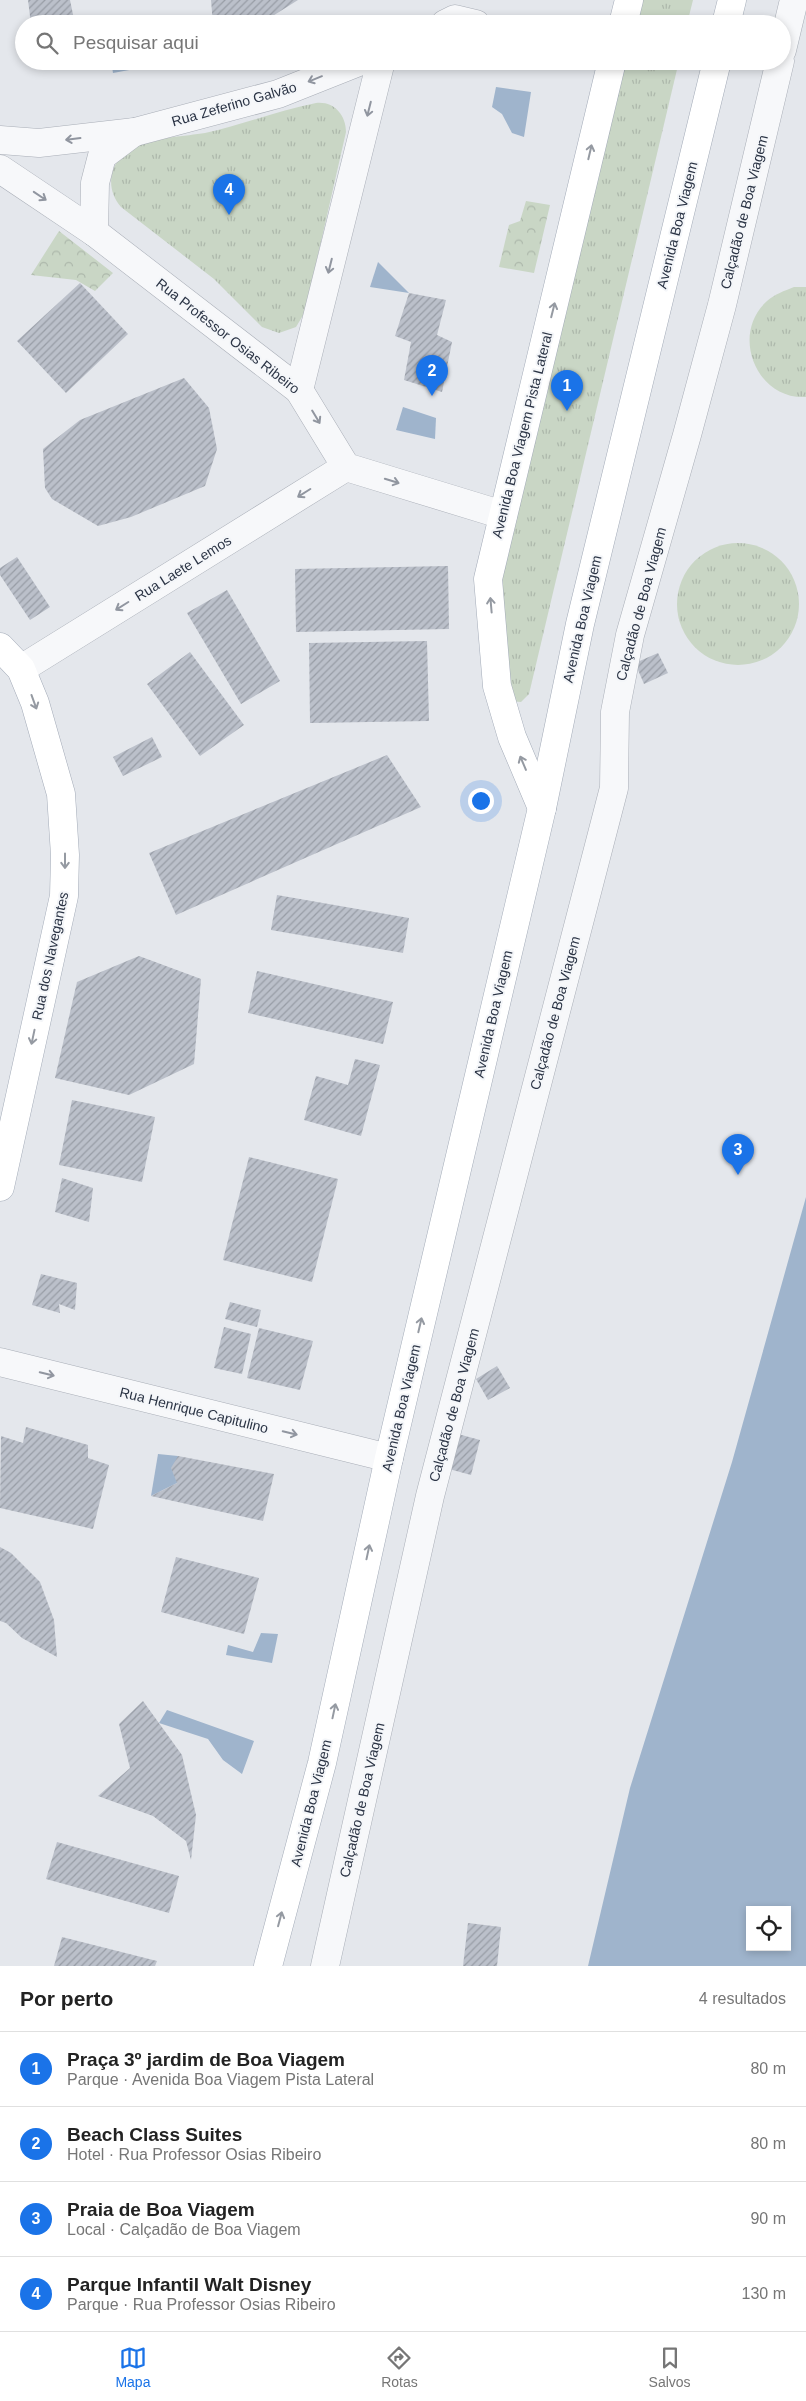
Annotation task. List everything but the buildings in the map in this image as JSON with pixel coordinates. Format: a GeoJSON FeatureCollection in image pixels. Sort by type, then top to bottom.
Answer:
{"type":"FeatureCollection","features":[{"type":"Feature","properties":{"kind":"main road"},"geometry":{"type":"LineString","coordinates":[[625,15],[629,0]]}},
{"type":"Feature","properties":{"kind":"main road"},"geometry":{"type":"LineString","coordinates":[[728,15],[732,0]]}},
{"type":"Feature","properties":{"kind":"main road","name":"Avenida Boa Viagem Pista Lateral"},"geometry":{"type":"LineString","coordinates":[[542,808],[512,737],[497,686],[488,579],[610,70]]}},
{"type":"Feature","properties":{"kind":"main road","name":"Avenida Boa Viagem"},"geometry":{"type":"LineString","coordinates":[[268,1966],[322,1763],[389,1458],[542,808],[580,624],[715,70]]}},
{"type":"Feature","properties":{"kind":"main road","name":"Rua dos Navegantes"},"geometry":{"type":"LineString","coordinates":[[0,646],[21,669],[35,703],[61,794],[65,856],[64,896],[0,1187]]}},
{"type":"Feature","properties":{"kind":"street"},"geometry":{"type":"LineString","coordinates":[[790,15],[794,0]]}},
{"type":"Feature","properties":{"kind":"street","name":"Rua Zeferino Galvão"},"geometry":{"type":"LineString","coordinates":[[0,140],[39,143],[135,132],[278,94],[338,70]]}},
{"type":"Feature","properties":{"kind":"street"},"geometry":{"type":"LineString","coordinates":[[300,390],[379,70]]}},
{"type":"Feature","properties":{"kind":"street","name":"Calçadão de Boa Viagem"},"geometry":{"type":"LineString","coordinates":[[325,1966],[430,1496],[614,788],[615,712],[630,634],[719,315],[778,70]]}},
{"type":"Feature","properties":{"kind":"street","name":"Rua Zeferino Galvão"},"geometry":{"type":"LineString","coordinates":[[94,232],[94,183],[102,156],[135,132]]}},
{"type":"Feature","properties":{"kind":"street","name":"Rua Professor Osias Ribeiro"},"geometry":{"type":"LineString","coordinates":[[0,169],[94,232],[300,390],[346,467]]}},
{"type":"Feature","properties":{"kind":"street"},"geometry":{"type":"LineString","coordinates":[[346,467],[503,515]]}},
{"type":"Feature","properties":{"kind":"street","name":"Rua Laete Lemos"},"geometry":{"type":"LineString","coordinates":[[21,669],[346,467]]}},
{"type":"Feature","properties":{"kind":"street","name":"Rua Henrique Capitulino"},"geometry":{"type":"LineString","coordinates":[[0,1362],[389,1458]]}},
{"type":"Feature","properties":{"kind":"green space"},"geometry":{"type":"Polygon","coordinates":[[[636,0],[693,0],[689,15],[632,15],[636,0]]]}},
{"type":"Feature","properties":{"kind":"green space"},"geometry":{"type":"Polygon","coordinates":[[[618,70],[677,70],[529,694],[521,702],[509,701],[500,590],[504,554],[618,70]]]}},
{"type":"Feature","properties":{"kind":"green space"},"geometry":{"type":"Polygon","coordinates":[[[316,103],[328,104],[338,110],[344,120],[346,132],[305,312],[296,327],[279,333],[262,327],[214,279],[121,207],[112,190],[112,172],[121,156],[137,145],[161,139],[205,133],[316,103]]]}},
{"type":"Feature","properties":{"kind":"green space"},"geometry":{"type":"Polygon","coordinates":[[[526,201],[550,205],[534,273],[499,267],[509,225],[520,221],[526,201]]]}},
{"type":"Feature","properties":{"kind":"green space"},"geometry":{"type":"Polygon","coordinates":[[[59,231],[113,273],[95,291],[76,280],[31,275],[59,231]]]}},
{"type":"Feature","properties":{"kind":"green space"},"geometry":{"type":"Polygon","coordinates":[[[794,287],[806,287],[806,397],[788,395],[774,388],[762,377],[754,362],[750,347],[750,330],[756,315],[767,301],[794,287]]]}},
{"type":"Feature","properties":{"kind":"green space"},"geometry":{"type":"Polygon","coordinates":[[[738,543],[761,547],[781,561],[795,581],[799,604],[795,627],[781,647],[761,661],[738,665],[715,661],[695,647],[681,627],[677,604],[681,581],[695,561],[715,547],[738,543]]]}},
{"type":"Feature","properties":{"kind":"water"},"geometry":{"type":"Polygon","coordinates":[[[112,70],[129,70],[113,73],[112,70]]]}},
{"type":"Feature","properties":{"kind":"water"},"geometry":{"type":"Polygon","coordinates":[[[496,87],[531,92],[524,137],[512,133],[502,114],[492,107],[496,87]]]}},
{"type":"Feature","properties":{"kind":"water"},"geometry":{"type":"Polygon","coordinates":[[[378,262],[409,293],[370,287],[378,262]]]}},
{"type":"Feature","properties":{"kind":"water"},"geometry":{"type":"Polygon","coordinates":[[[403,407],[436,418],[435,439],[396,430],[403,407]]]}},
{"type":"Feature","properties":{"kind":"water"},"geometry":{"type":"Polygon","coordinates":[[[806,1197],[806,1966],[588,1966],[630,1788],[732,1462],[806,1197]]]}},
{"type":"Feature","properties":{"kind":"water"},"geometry":{"type":"Polygon","coordinates":[[[158,1454],[178,1456],[177,1483],[151,1496],[158,1454]]]}},
{"type":"Feature","properties":{"kind":"water"},"geometry":{"type":"Polygon","coordinates":[[[261,1633],[278,1634],[272,1663],[226,1655],[228,1645],[253,1652],[261,1633]]]}},
{"type":"Feature","properties":{"kind":"water"},"geometry":{"type":"Polygon","coordinates":[[[167,1710],[254,1741],[242,1774],[223,1760],[208,1739],[159,1723],[167,1710]]]}},
{"type":"Feature","properties":{"kind":"place","name":"Parque Infantil Walt Disney"},"geometry":{"type":"Point","coordinates":[229,215]}},
{"type":"Feature","properties":{"kind":"place","name":"Beach Class Suites"},"geometry":{"type":"Point","coordinates":[432,396]}},
{"type":"Feature","properties":{"kind":"place","name":"Praça 3º jardim de Boa Viagem"},"geometry":{"type":"Point","coordinates":[567,411]}},
{"type":"Feature","properties":{"kind":"place","name":"Praia de Boa Viagem"},"geometry":{"type":"Point","coordinates":[738,1175]}}]}
